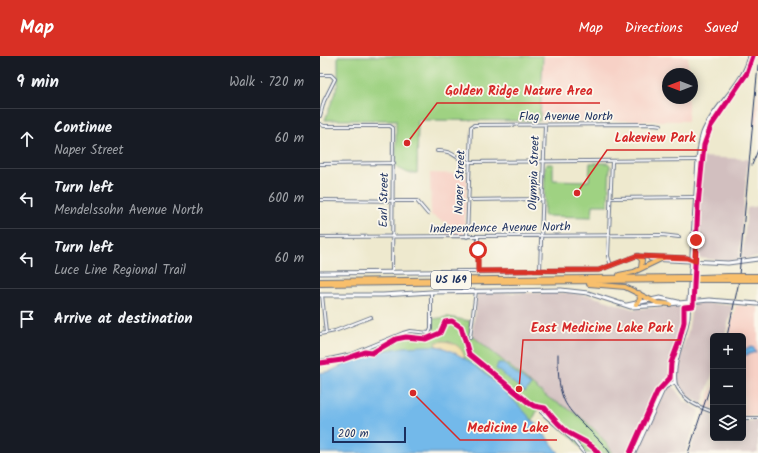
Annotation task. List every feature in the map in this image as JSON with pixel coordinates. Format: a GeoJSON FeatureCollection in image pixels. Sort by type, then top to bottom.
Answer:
{"type":"FeatureCollection","features":[{"type":"Feature","properties":{"kind":"highway"},"geometry":{"type":"LineString","coordinates":[[638,256],[642,262],[641,268]]}},
{"type":"Feature","properties":{"kind":"highway"},"geometry":{"type":"LineString","coordinates":[[582,278],[625,274],[663,258]]}},
{"type":"Feature","properties":{"kind":"highway","name":"US 169"},"geometry":{"type":"LineString","coordinates":[[320,281],[749,278],[758,276]]}},
{"type":"Feature","properties":{"kind":"highway","name":"US 169"},"geometry":{"type":"LineString","coordinates":[[320,284],[557,282],[681,278]]}},
{"type":"Feature","properties":{"kind":"highway","name":"US 169"},"geometry":{"type":"LineString","coordinates":[[749,278],[758,280]]}},
{"type":"Feature","properties":{"kind":"highway"},"geometry":{"type":"LineString","coordinates":[[557,282],[620,286],[637,292],[660,304],[670,304]]}},
{"type":"Feature","properties":{"kind":"highway"},"geometry":{"type":"LineString","coordinates":[[636,304],[641,297],[637,292]]}},
{"type":"Feature","properties":{"kind":"street"},"geometry":{"type":"LineString","coordinates":[[710,411],[690,402],[681,394],[675,382],[675,362],[685,336],[689,301],[700,146],[706,126],[740,78],[750,56]]}},
{"type":"Feature","properties":{"kind":"street"},"geometry":{"type":"LineString","coordinates":[[320,75],[331,75],[335,78],[334,83],[327,94],[320,116]]}},
{"type":"Feature","properties":{"kind":"street","name":"Earl Street"},"geometry":{"type":"LineString","coordinates":[[320,124],[324,126],[390,126],[393,128],[394,163],[392,272]]}},
{"type":"Feature","properties":{"kind":"street","name":"Flag Avenue North"},"geometry":{"type":"LineString","coordinates":[[471,127],[474,125],[661,125]]}},
{"type":"Feature","properties":{"kind":"street","name":"Olympia Street"},"geometry":{"type":"LineString","coordinates":[[540,270],[545,125]]}},
{"type":"Feature","properties":{"kind":"street","name":"Naper Street"},"geometry":{"type":"LineString","coordinates":[[467,237],[471,127]]}},
{"type":"Feature","properties":{"kind":"street"},"geometry":{"type":"LineString","coordinates":[[437,151],[449,151],[460,159],[469,162],[612,162],[698,160]]}},
{"type":"Feature","properties":{"kind":"street"},"geometry":{"type":"LineString","coordinates":[[611,266],[608,256],[612,162]]}},
{"type":"Feature","properties":{"kind":"street"},"geometry":{"type":"LineString","coordinates":[[320,164],[394,163]]}},
{"type":"Feature","properties":{"kind":"street"},"geometry":{"type":"LineString","coordinates":[[611,198],[696,197]]}},
{"type":"Feature","properties":{"kind":"street"},"geometry":{"type":"LineString","coordinates":[[468,200],[542,199]]}},
{"type":"Feature","properties":{"kind":"street"},"geometry":{"type":"LineString","coordinates":[[320,200],[417,201],[428,214]]}},
{"type":"Feature","properties":{"kind":"street","name":"Independence Avenue North"},"geometry":{"type":"LineString","coordinates":[[320,237],[392,238],[662,235],[679,237]]}},
{"type":"Feature","properties":{"kind":"street"},"geometry":{"type":"LineString","coordinates":[[478,237],[478,271]]}},
{"type":"Feature","properties":{"kind":"street"},"geometry":{"type":"LineString","coordinates":[[320,273],[599,270],[628,258],[638,256],[687,258],[692,260]]}},
{"type":"Feature","properties":{"kind":"street"},"geometry":{"type":"LineString","coordinates":[[638,256],[656,260],[692,260],[728,263],[758,259]]}},
{"type":"Feature","properties":{"kind":"street"},"geometry":{"type":"LineString","coordinates":[[470,338],[476,291]]}},
{"type":"Feature","properties":{"kind":"street"},"geometry":{"type":"LineString","coordinates":[[326,333],[321,295],[383,296],[431,292],[572,291],[598,296],[623,305],[637,308],[679,302],[709,300],[758,304]]}},
{"type":"Feature","properties":{"kind":"street"},"geometry":{"type":"LineString","coordinates":[[320,361],[352,354],[410,331],[428,334],[431,329],[431,292]]}},
{"type":"Feature","properties":{"kind":"street"},"geometry":{"type":"LineString","coordinates":[[623,305],[666,298],[679,302]]}},
{"type":"Feature","properties":{"kind":"street"},"geometry":{"type":"LineString","coordinates":[[320,334],[335,331],[371,317]]}},
{"type":"Feature","properties":{"kind":"street"},"geometry":{"type":"LineString","coordinates":[[634,453],[662,392],[665,387],[675,382]]}},
{"type":"Feature","properties":{"kind":"street"},"geometry":{"type":"LineString","coordinates":[[541,412],[574,441],[584,453]]}},
{"type":"Feature","properties":{"kind":"street"},"geometry":{"type":"LineString","coordinates":[[746,418],[758,418]]}},
{"type":"Feature","properties":{"kind":"shaded area"},"geometry":{"type":"Polygon","coordinates":[[[543,56],[688,56],[688,68],[662,68],[662,104],[688,104],[688,121],[540,121],[543,56]]]}},
{"type":"Feature","properties":{"kind":"shaded area"},"geometry":{"type":"Polygon","coordinates":[[[758,87],[758,124],[754,124],[758,87]]]}},
{"type":"Feature","properties":{"kind":"shaded area"},"geometry":{"type":"Polygon","coordinates":[[[700,157],[748,159],[739,259],[728,261],[698,258],[695,255],[700,157]]]}},
{"type":"Feature","properties":{"kind":"shaded area"},"geometry":{"type":"Polygon","coordinates":[[[430,173],[467,174],[464,236],[446,236],[446,223],[431,215],[430,173]]]}},
{"type":"Feature","properties":{"kind":"shaded area"},"geometry":{"type":"Polygon","coordinates":[[[758,206],[758,257],[742,259],[747,208],[758,206]]]}},
{"type":"Feature","properties":{"kind":"shaded area"},"geometry":{"type":"Polygon","coordinates":[[[479,293],[570,293],[588,295],[633,309],[683,306],[683,323],[680,337],[669,366],[669,377],[657,389],[628,453],[613,453],[607,443],[588,424],[562,405],[550,399],[472,336],[477,295],[479,293]]]}},
{"type":"Feature","properties":{"kind":"shaded area"},"geometry":{"type":"Polygon","coordinates":[[[694,304],[733,305],[726,333],[710,333],[710,381],[702,404],[687,396],[678,382],[677,373],[678,361],[688,332],[692,307],[694,304]]]}},
{"type":"Feature","properties":{"kind":"shaded area"},"geometry":{"type":"Polygon","coordinates":[[[736,305],[758,307],[758,416],[746,416],[746,333],[729,333],[736,305]]]}},
{"type":"Feature","properties":{"kind":"shaded area"},"geometry":{"type":"Polygon","coordinates":[[[671,386],[674,387],[683,400],[700,410],[685,453],[637,453],[662,397],[671,386]]]}},
{"type":"Feature","properties":{"kind":"shaded area"},"geometry":{"type":"Polygon","coordinates":[[[710,392],[710,409],[705,407],[710,392]]]}},
{"type":"Feature","properties":{"kind":"shaded area"},"geometry":{"type":"Polygon","coordinates":[[[704,411],[710,414],[710,441],[746,441],[746,421],[758,421],[758,453],[689,453],[704,411]]]}},
{"type":"Feature","properties":{"kind":"green space"},"geometry":{"type":"Polygon","coordinates":[[[338,56],[543,56],[540,121],[418,120],[417,173],[408,173],[396,167],[396,120],[325,120],[338,84],[338,56]]]}},
{"type":"Feature","properties":{"kind":"green space"},"geometry":{"type":"Polygon","coordinates":[[[590,163],[608,163],[610,165],[608,205],[593,205],[592,217],[544,216],[545,166],[547,164],[553,164],[553,180],[589,181],[590,163]]]}},
{"type":"Feature","properties":{"kind":"green space"},"geometry":{"type":"Polygon","coordinates":[[[448,317],[470,321],[469,333],[550,399],[569,409],[586,422],[607,444],[613,453],[585,453],[575,440],[548,417],[543,408],[538,409],[532,421],[491,378],[461,357],[443,347],[381,350],[363,355],[362,352],[404,334],[412,333],[429,336],[432,332],[432,319],[448,317]]]}},
{"type":"Feature","properties":{"kind":"sand"},"geometry":{"type":"Polygon","coordinates":[[[444,341],[459,347],[465,356],[465,360],[443,347],[437,347],[436,342],[444,341]]]}},
{"type":"Feature","properties":{"kind":"water"},"geometry":{"type":"Polygon","coordinates":[[[404,347],[440,347],[459,355],[475,366],[507,393],[536,424],[559,453],[320,453],[320,373],[331,371],[363,355],[404,347]]]}},
{"type":"Feature","properties":{"kind":"water"},"geometry":{"type":"Polygon","coordinates":[[[753,347],[756,352],[746,355],[746,348],[753,347]]]}},
{"type":"Feature","properties":{"kind":"water"},"geometry":{"type":"Polygon","coordinates":[[[498,363],[502,363],[531,385],[525,392],[496,369],[498,363]]]}},
{"type":"Feature","properties":{"kind":"railway"},"geometry":{"type":"LineString","coordinates":[[728,333],[738,286],[758,65]]}},
{"type":"Feature","properties":{"kind":"railway"},"geometry":{"type":"LineString","coordinates":[[752,165],[758,150]]}},
{"type":"Feature","properties":{"kind":"railway"},"geometry":{"type":"LineString","coordinates":[[558,354],[559,383],[567,406],[610,453]]}},
{"type":"Feature","properties":{"kind":"railway"},"geometry":{"type":"LineString","coordinates":[[688,453],[710,387]]}},
{"type":"Feature","properties":{"kind":"cycle path"},"geometry":{"type":"LineString","coordinates":[[630,453],[657,392],[670,378],[671,363],[679,342],[684,322],[684,307],[693,306],[698,205],[704,145],[711,126],[747,73],[753,56]]}},
{"type":"Feature","properties":{"kind":"cycle path"},"geometry":{"type":"LineString","coordinates":[[320,363],[342,360],[365,352],[372,353],[396,339],[406,337],[426,339],[440,333],[445,322],[452,321],[461,327],[469,354],[529,403],[534,406],[545,408],[565,430],[588,444],[598,453]]}},
{"type":"Feature","properties":{"kind":"place","name":"Golden Ridge Nature Area"},"geometry":{"type":"Point","coordinates":[407,143]}},
{"type":"Feature","properties":{"kind":"place","name":"Lakeview Park"},"geometry":{"type":"Point","coordinates":[577,193]}},
{"type":"Feature","properties":{"kind":"place","name":"East Medicine Lake Park"},"geometry":{"type":"Point","coordinates":[519,389]}},
{"type":"Feature","properties":{"kind":"place","name":"Medicine Lake"},"geometry":{"type":"Point","coordinates":[413,393]}},
{"type":"Feature","properties":{"kind":"route"},"geometry":{"type":"LineString","coordinates":[[478,250],[478,271],[599,270],[636,256],[687,258],[695,261],[697,254],[696,240]]}}]}
